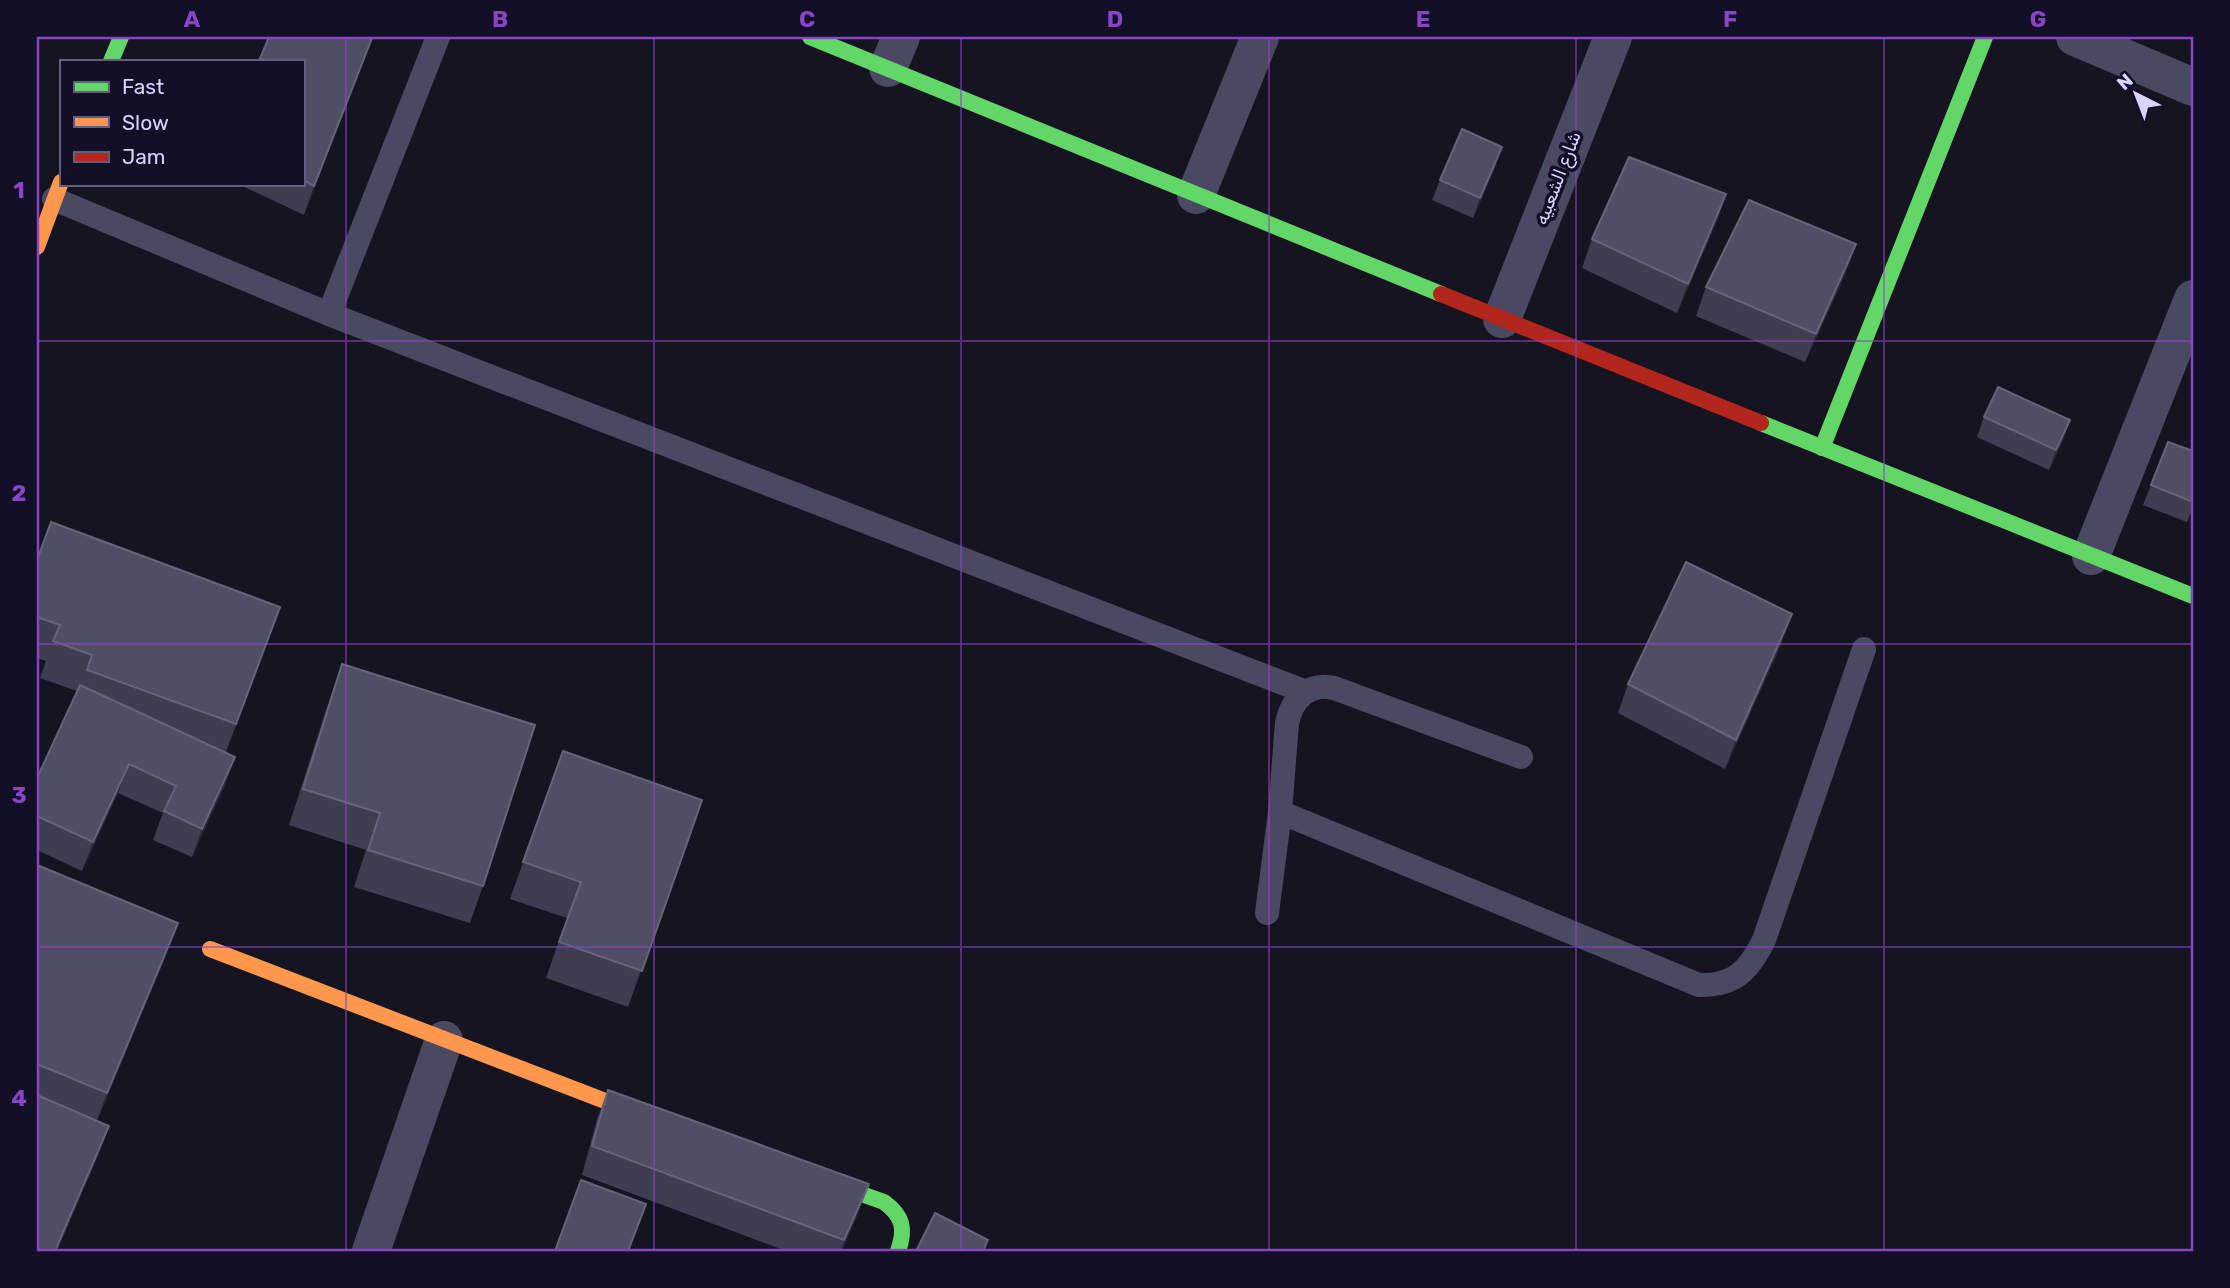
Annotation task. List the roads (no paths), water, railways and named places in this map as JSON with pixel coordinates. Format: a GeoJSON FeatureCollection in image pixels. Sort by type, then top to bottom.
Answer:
{"type":"FeatureCollection","features":[{"type":"Feature","properties":{"kind":"street"},"geometry":{"type":"LineString","coordinates":[[111,60],[121,37]]}},
{"type":"Feature","properties":{"kind":"street"},"geometry":{"type":"LineString","coordinates":[[810,37],[895,53],[1196,195],[2193,596]]}},
{"type":"Feature","properties":{"kind":"street"},"geometry":{"type":"LineString","coordinates":[[1196,195],[1260,37]]}},
{"type":"Feature","properties":{"kind":"street","name":"شارع الشعبيه"},"geometry":{"type":"LineString","coordinates":[[1502,320],[1613,37]]}},
{"type":"Feature","properties":{"kind":"street"},"geometry":{"type":"LineString","coordinates":[[1822,448],[1986,37]]}},
{"type":"Feature","properties":{"kind":"street"},"geometry":{"type":"LineString","coordinates":[[2075,37],[2193,86]]}},
{"type":"Feature","properties":{"kind":"street"},"geometry":{"type":"LineString","coordinates":[[37,247],[58,191]]}},
{"type":"Feature","properties":{"kind":"street"},"geometry":{"type":"LineString","coordinates":[[2091,555],[2193,299]]}},
{"type":"Feature","properties":{"kind":"street"},"geometry":{"type":"LineString","coordinates":[[210,949],[661,1123]]}},
{"type":"Feature","properties":{"kind":"street"},"geometry":{"type":"LineString","coordinates":[[371,1251],[444,1040]]}},
{"type":"Feature","properties":{"kind":"street"},"geometry":{"type":"LineString","coordinates":[[805,1174],[893,1207],[904,1225],[904,1236],[898,1251]]}},
{"type":"Feature","properties":{"kind":"lane"},"geometry":{"type":"LineString","coordinates":[[329,314],[438,37]]}},
{"type":"Feature","properties":{"kind":"lane"},"geometry":{"type":"LineString","coordinates":[[58,191],[329,314],[1306,692]]}},
{"type":"Feature","properties":{"kind":"lane"},"geometry":{"type":"LineString","coordinates":[[1280,812],[1699,985],[1722,984],[1735,978],[1749,966],[1764,940],[1864,649]]}},
{"type":"Feature","properties":{"kind":"lane"},"geometry":{"type":"LineString","coordinates":[[1267,913],[1280,812],[1287,723],[1290,709],[1313,687],[1324,685],[1334,688],[1521,757]]}}]}
